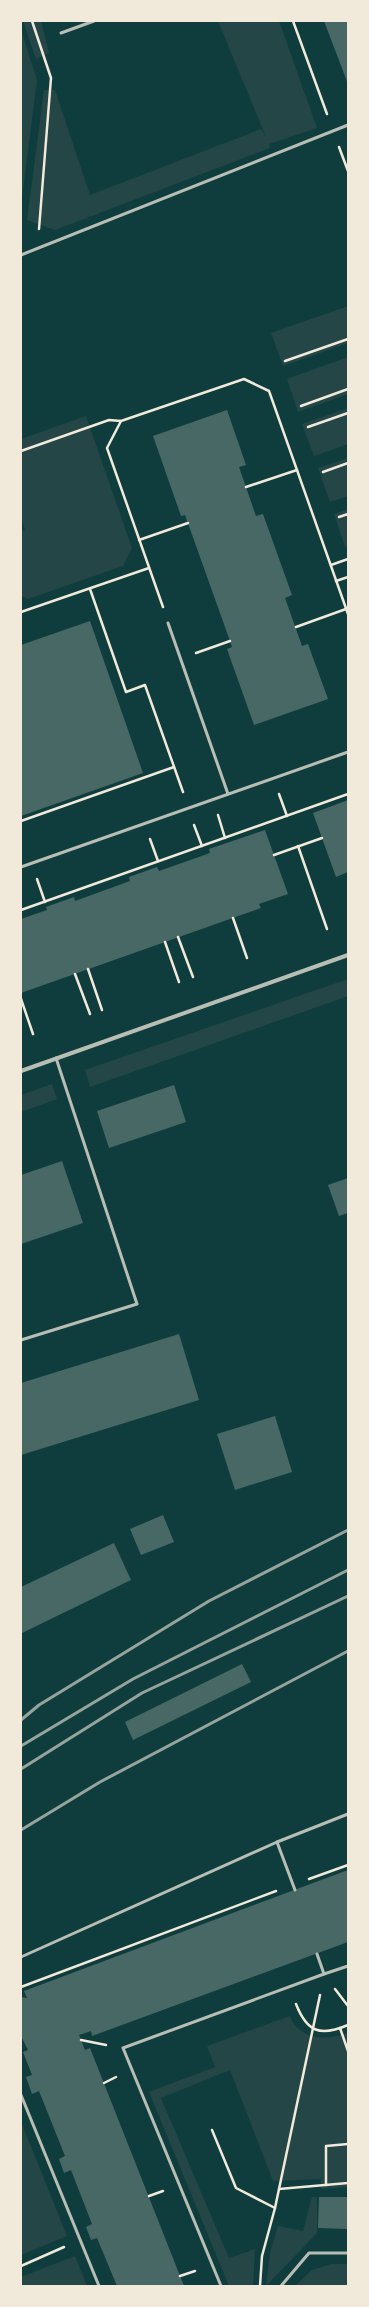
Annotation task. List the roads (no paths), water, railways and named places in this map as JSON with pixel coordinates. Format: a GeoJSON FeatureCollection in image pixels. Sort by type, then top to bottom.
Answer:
{"type":"FeatureCollection","features":[{"type":"Feature","properties":{"kind":"street"},"geometry":{"type":"LineString","coordinates":[[21,1071],[348,955]]}},
{"type":"Feature","properties":{"kind":"lane"},"geometry":{"type":"LineString","coordinates":[[61,33],[94,21]]}},
{"type":"Feature","properties":{"kind":"lane"},"geometry":{"type":"LineString","coordinates":[[21,255],[348,124]]}},
{"type":"Feature","properties":{"kind":"lane"},"geometry":{"type":"LineString","coordinates":[[168,623],[228,794]]}},
{"type":"Feature","properties":{"kind":"lane"},"geometry":{"type":"LineString","coordinates":[[21,867],[348,752]]}},
{"type":"Feature","properties":{"kind":"lane"},"geometry":{"type":"LineString","coordinates":[[21,1340],[137,1304],[56,1058]]}},
{"type":"Feature","properties":{"kind":"lane"},"geometry":{"type":"LineString","coordinates":[[21,1957],[277,1842],[348,1814]]}},
{"type":"Feature","properties":{"kind":"lane"},"geometry":{"type":"LineString","coordinates":[[277,1842],[295,1890]]}},
{"type":"Feature","properties":{"kind":"lane"},"geometry":{"type":"LineString","coordinates":[[317,1954],[324,1974]]}},
{"type":"Feature","properties":{"kind":"lane"},"geometry":{"type":"LineString","coordinates":[[221,2286],[123,2048],[348,1966]]}},
{"type":"Feature","properties":{"kind":"lane"},"geometry":{"type":"LineString","coordinates":[[21,2095],[99,2286]]}},
{"type":"Feature","properties":{"kind":"lane"},"geometry":{"type":"LineString","coordinates":[[281,2286],[309,2253],[348,2252]]}},
{"type":"Feature","properties":{"kind":"railway"},"geometry":{"type":"LineString","coordinates":[[21,1720],[39,1705],[209,1601],[348,1530]]}},
{"type":"Feature","properties":{"kind":"railway"},"geometry":{"type":"LineString","coordinates":[[21,1746],[133,1679],[348,1570]]}},
{"type":"Feature","properties":{"kind":"railway"},"geometry":{"type":"LineString","coordinates":[[21,1769],[142,1693],[348,1596]]}},
{"type":"Feature","properties":{"kind":"railway"},"geometry":{"type":"LineString","coordinates":[[21,1830],[100,1782],[348,1651]]}}]}
